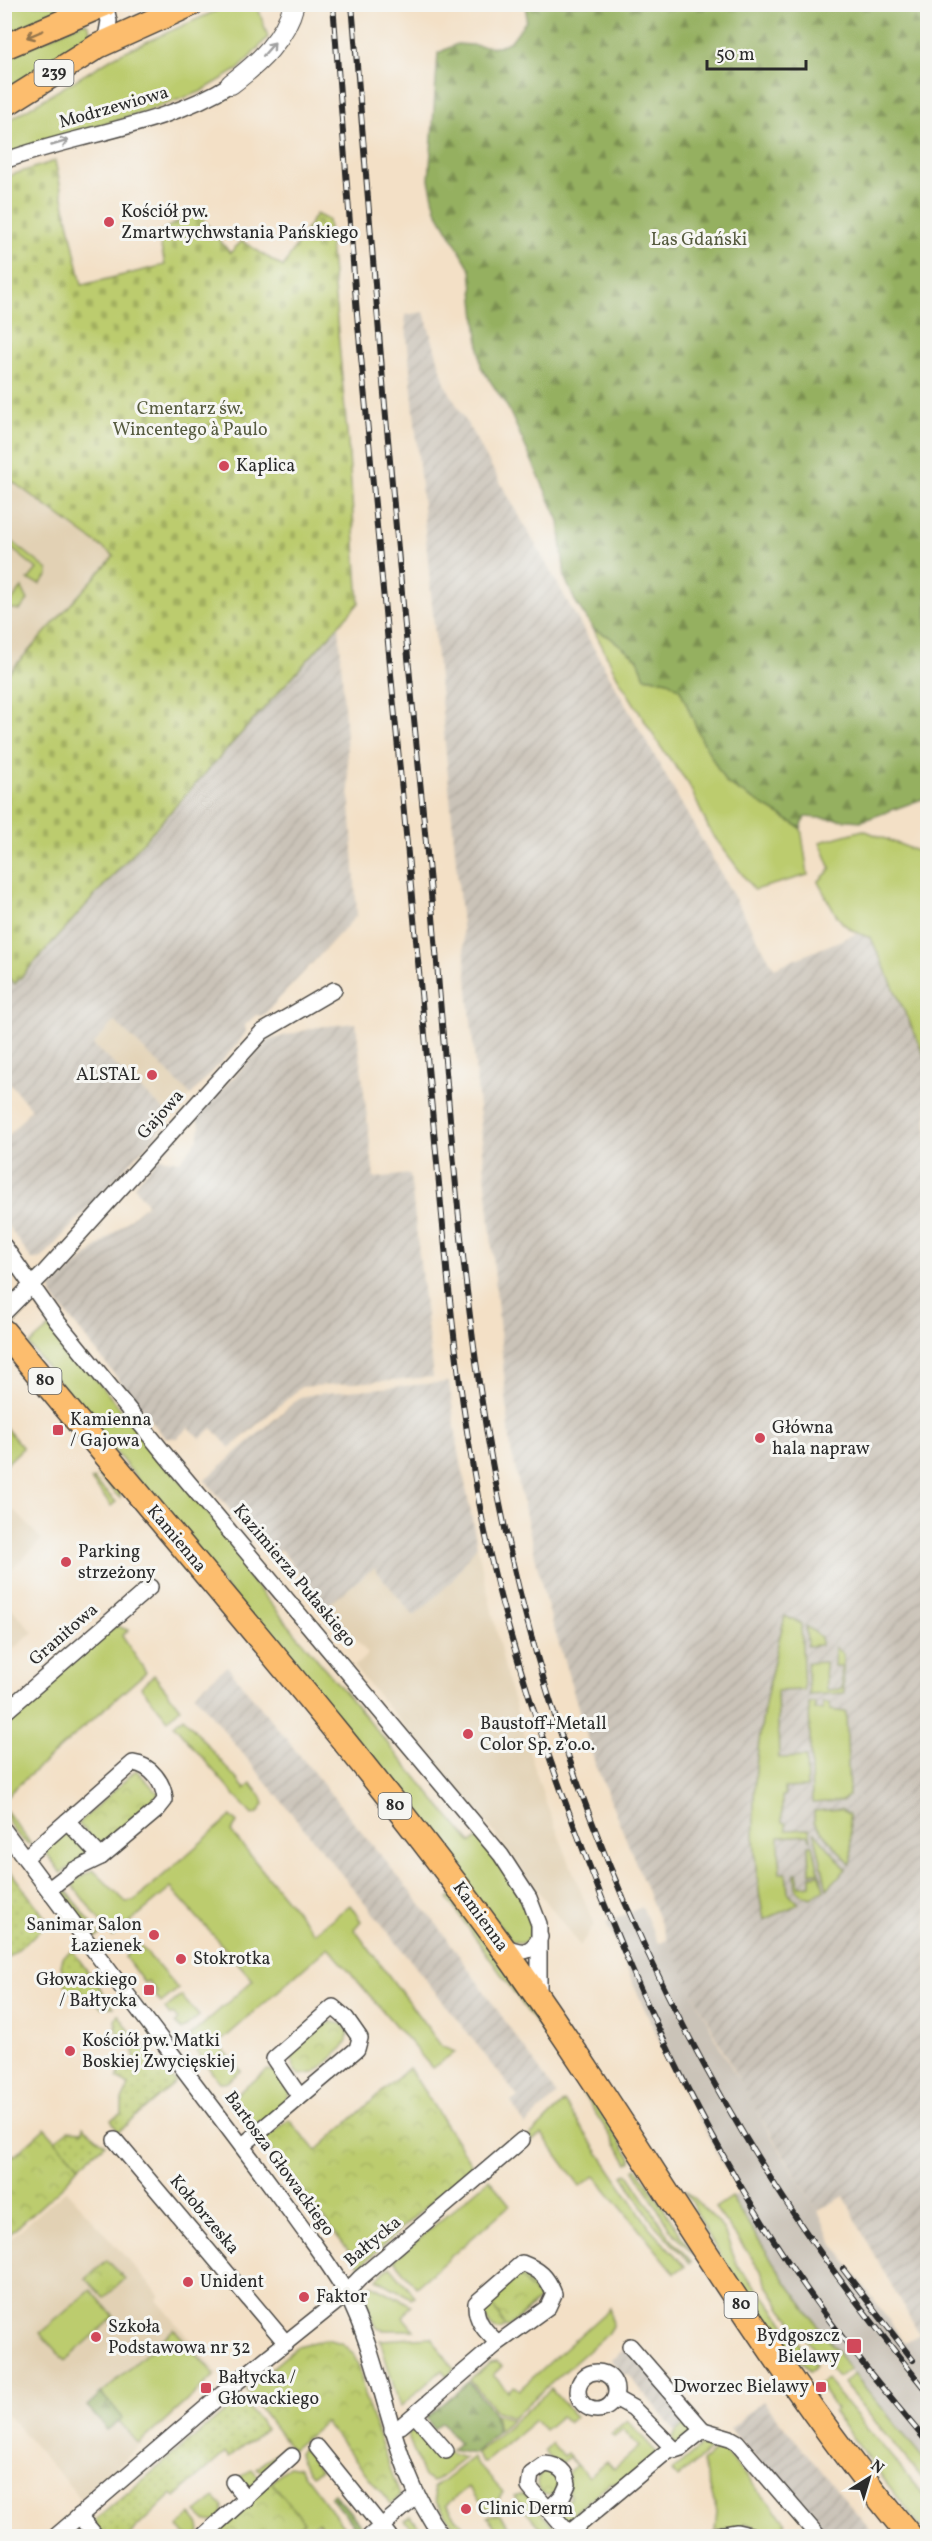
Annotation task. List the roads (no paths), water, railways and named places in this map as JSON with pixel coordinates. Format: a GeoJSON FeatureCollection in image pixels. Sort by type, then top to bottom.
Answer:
{"type":"FeatureCollection","features":[{"type":"Feature","properties":{"kind":"main road","name":"239"},"geometry":{"type":"LineString","coordinates":[[4,47],[105,4]]}},
{"type":"Feature","properties":{"kind":"main road","name":"239"},"geometry":{"type":"LineString","coordinates":[[4,105],[105,43],[191,4]]}},
{"type":"Feature","properties":{"kind":"main road","name":"Kamienna"},"geometry":{"type":"LineString","coordinates":[[4,1332],[430,1850],[539,1999],[803,2398],[871,2490],[910,2536]]}},
{"type":"Feature","properties":{"kind":"street"},"geometry":{"type":"LineString","coordinates":[[105,4],[109,21],[105,43]]}},
{"type":"Feature","properties":{"kind":"street"},"geometry":{"type":"LineString","coordinates":[[231,84],[251,69],[272,47],[287,24],[294,4]]}},
{"type":"Feature","properties":{"kind":"street","name":"Modrzewiowa"},"geometry":{"type":"LineString","coordinates":[[4,161],[173,112],[231,84]]}},
{"type":"Feature","properties":{"kind":"street","name":"Gajowa"},"geometry":{"type":"LineString","coordinates":[[4,1313],[32,1286],[262,1032],[334,990]]}},
{"type":"Feature","properties":{"kind":"street","name":"Kazimierza Pułaskiego"},"geometry":{"type":"LineString","coordinates":[[4,1246],[32,1286],[168,1458],[501,1855],[536,1910],[540,1937],[539,1999]]}},
{"type":"Feature","properties":{"kind":"street","name":"Granitowa"},"geometry":{"type":"LineString","coordinates":[[4,1713],[150,1587]]}},
{"type":"Feature","properties":{"kind":"street"},"geometry":{"type":"LineString","coordinates":[[25,1858],[133,1763],[144,1765],[155,1776],[164,1788],[165,1800],[158,1810],[101,1857],[74,1870],[49,1889]]}},
{"type":"Feature","properties":{"kind":"street"},"geometry":{"type":"LineString","coordinates":[[67,1821],[101,1857]]}},
{"type":"Feature","properties":{"kind":"street","name":"Bartosza Głowackiego"},"geometry":{"type":"LineString","coordinates":[[4,1830],[321,2254],[346,2294],[370,2353],[392,2430]]}},
{"type":"Feature","properties":{"kind":"street"},"geometry":{"type":"LineString","coordinates":[[501,1945],[527,1952],[532,1949],[540,1937]]}},
{"type":"Feature","properties":{"kind":"street"},"geometry":{"type":"LineString","coordinates":[[242,2146],[357,2049],[360,2038],[346,2018],[333,2007],[274,2059],[300,2097]]}},
{"type":"Feature","properties":{"kind":"street","name":"Kołobrzeska"},"geometry":{"type":"LineString","coordinates":[[115,2140],[286,2343]]}},
{"type":"Feature","properties":{"kind":"street","name":"Bałtycka"},"geometry":{"type":"LineString","coordinates":[[56,2536],[217,2398],[346,2294],[356,2282],[522,2140]]}},
{"type":"Feature","properties":{"kind":"street"},"geometry":{"type":"LineString","coordinates":[[442,2536],[424,2513],[416,2497],[392,2430],[415,2415],[498,2343],[548,2307],[554,2294],[545,2275],[522,2263],[476,2303],[475,2313],[483,2329],[498,2343]]}},
{"type":"Feature","properties":{"kind":"street"},"geometry":{"type":"LineString","coordinates":[[630,2346],[703,2430],[737,2442],[818,2536]]}},
{"type":"Feature","properties":{"kind":"street"},"geometry":{"type":"LineString","coordinates":[[615,2398],[633,2408],[671,2448],[678,2450],[703,2430]]}},
{"type":"Feature","properties":{"kind":"street"},"geometry":{"type":"LineString","coordinates":[[415,2415],[446,2451]]}},
{"type":"Feature","properties":{"kind":"street"},"geometry":{"type":"LineString","coordinates":[[317,2447],[380,2533],[416,2497]]}},
{"type":"Feature","properties":{"kind":"street"},"geometry":{"type":"LineString","coordinates":[[548,2510],[570,2535],[671,2448]]}},
{"type":"Feature","properties":{"kind":"street"},"geometry":{"type":"LineString","coordinates":[[203,2536],[292,2456]]}},
{"type":"Feature","properties":{"kind":"street"},"geometry":{"type":"LineString","coordinates":[[233,2482],[246,2499]]}},
{"type":"Feature","properties":{"kind":"street"},"geometry":{"type":"LineString","coordinates":[[79,2516],[96,2536]]}},
{"type":"Feature","properties":{"kind":"street"},"geometry":{"type":"LineString","coordinates":[[712,2536],[737,2532],[754,2536]]}},
{"type":"Feature","properties":{"kind":"railway"},"geometry":{"type":"LineString","coordinates":[[333,4],[357,314],[449,1290],[468,1436],[492,1565],[514,1648],[569,1812],[627,1958],[674,2062],[728,2164],[788,2262],[855,2354],[928,2443]]}},
{"type":"Feature","properties":{"kind":"railway"},"geometry":{"type":"LineString","coordinates":[[352,4],[390,467],[462,1247],[491,1457],[512,1559],[538,1659],[569,1758],[605,1855],[647,1951],[693,2044],[744,2134],[799,2222],[862,2309],[928,2393]]}},
{"type":"Feature","properties":{"kind":"railway"},"geometry":{"type":"LineString","coordinates":[[843,2269],[913,2360]]}},
{"type":"Feature","properties":{"kind":"place","name":"Kościół pw. Zmartwychwstania Pańskiego"},"geometry":{"type":"Point","coordinates":[109,222]}},
{"type":"Feature","properties":{"kind":"place","name":"Kaplica"},"geometry":{"type":"Point","coordinates":[224,466]}},
{"type":"Feature","properties":{"kind":"place","name":"ALSTAL"},"geometry":{"type":"Point","coordinates":[152,1075]}},
{"type":"Feature","properties":{"kind":"place","name":"Kamienna / Gajowa"},"geometry":{"type":"Point","coordinates":[58,1430]}},
{"type":"Feature","properties":{"kind":"place","name":"Główna hala napraw"},"geometry":{"type":"Point","coordinates":[760,1438]}},
{"type":"Feature","properties":{"kind":"place","name":"Parking strzeżony"},"geometry":{"type":"Point","coordinates":[66,1562]}},
{"type":"Feature","properties":{"kind":"place","name":"Baustoff+Metall Color Sp. z o.o."},"geometry":{"type":"Point","coordinates":[468,1734]}},
{"type":"Feature","properties":{"kind":"place","name":"Sanimar Salon Łazienek"},"geometry":{"type":"Point","coordinates":[154,1935]}},
{"type":"Feature","properties":{"kind":"place","name":"Stokrotka"},"geometry":{"type":"Point","coordinates":[181,1959]}},
{"type":"Feature","properties":{"kind":"place","name":"Głowackiego / Bałtycka"},"geometry":{"type":"Point","coordinates":[149,1990]}},
{"type":"Feature","properties":{"kind":"place","name":"Kościół pw. Matki Boskiej Zwycięskiej"},"geometry":{"type":"Point","coordinates":[70,2051]}},
{"type":"Feature","properties":{"kind":"place","name":"Unident"},"geometry":{"type":"Point","coordinates":[188,2282]}},
{"type":"Feature","properties":{"kind":"place","name":"Faktor"},"geometry":{"type":"Point","coordinates":[304,2297]}},
{"type":"Feature","properties":{"kind":"place","name":"Szkoła Podstawowa nr 32"},"geometry":{"type":"Point","coordinates":[96,2337]}},
{"type":"Feature","properties":{"kind":"place","name":"Bydgoszcz Bielawy"},"geometry":{"type":"Point","coordinates":[854,2346]}},
{"type":"Feature","properties":{"kind":"place","name":"Dworzec Bielawy"},"geometry":{"type":"Point","coordinates":[821,2387]}},
{"type":"Feature","properties":{"kind":"place","name":"Bałtycka / Głowackiego"},"geometry":{"type":"Point","coordinates":[206,2388]}},
{"type":"Feature","properties":{"kind":"place","name":"Clinic Derm"},"geometry":{"type":"Point","coordinates":[466,2509]}},
{"type":"Feature","properties":{"kind":"park label","name":"Las Gdański"},"geometry":{"type":"Point","coordinates":[699,240]}},
{"type":"Feature","properties":{"kind":"park label","name":"Cmentarz św. Wincentego à Paulo"},"geometry":{"type":"Point","coordinates":[190,419]}}]}
